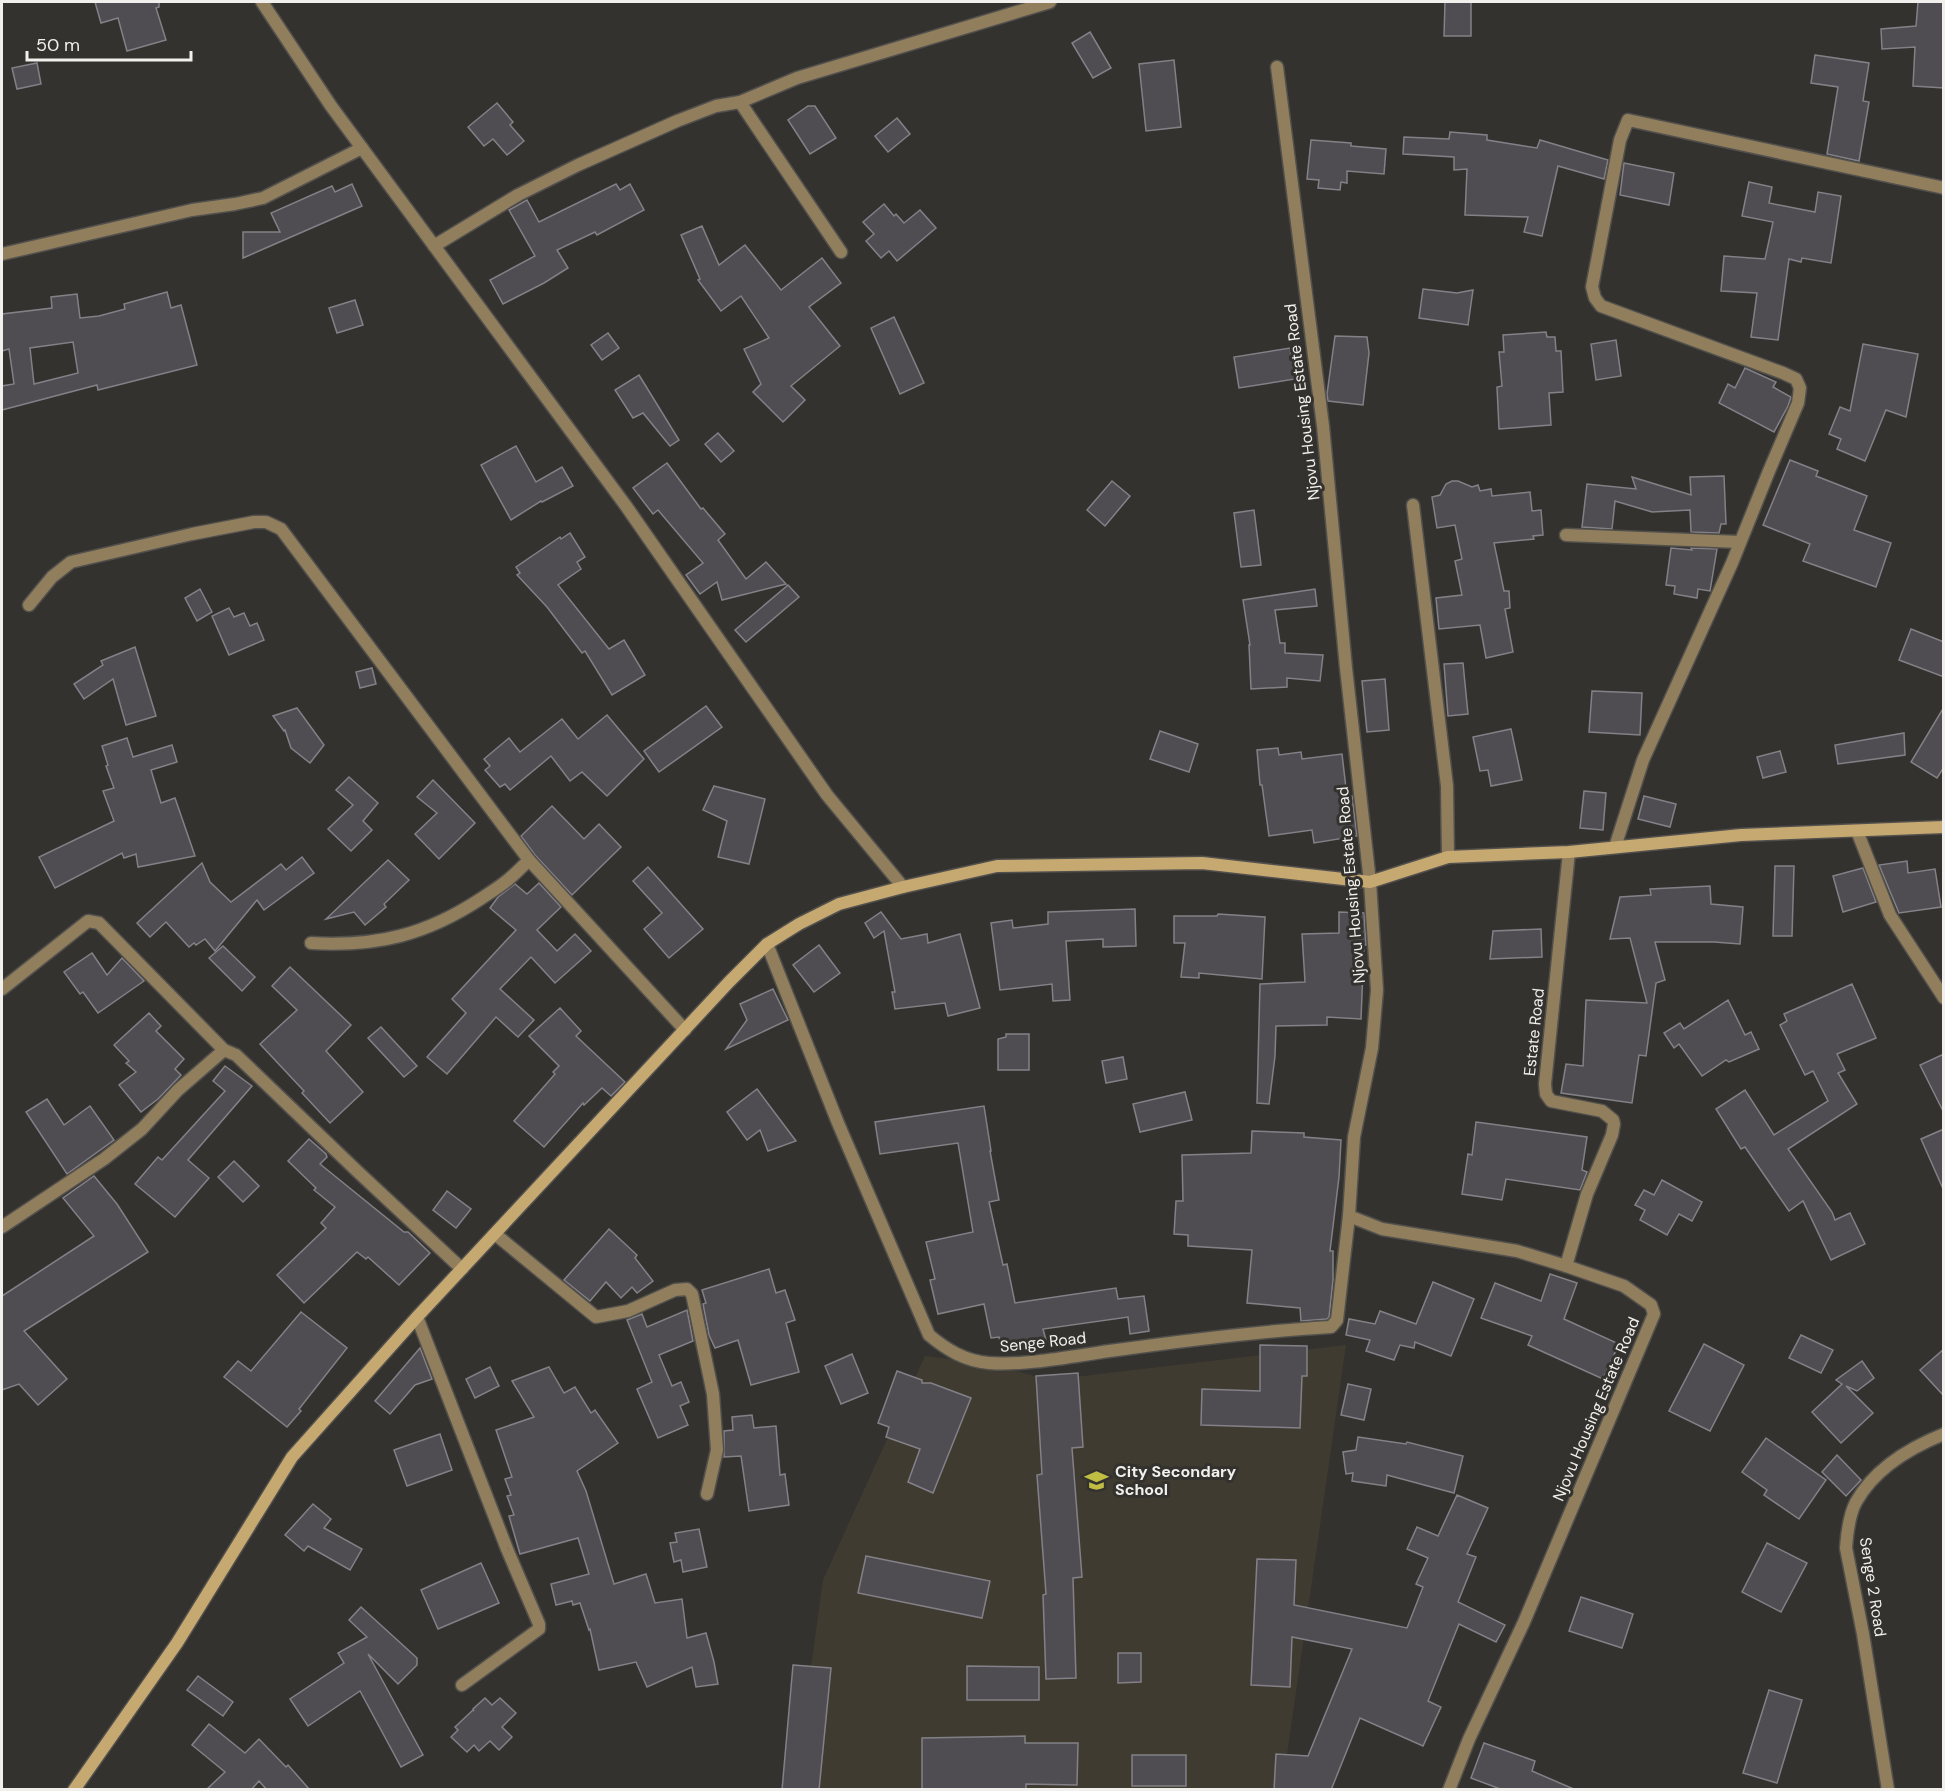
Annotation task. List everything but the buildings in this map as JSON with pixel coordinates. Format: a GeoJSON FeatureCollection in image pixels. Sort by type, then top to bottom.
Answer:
{"type":"FeatureCollection","features":[{"type":"Feature","properties":{"kind":"street"},"geometry":{"type":"LineString","coordinates":[[262,2],[331,106],[626,506],[827,795],[903,887]]}},
{"type":"Feature","properties":{"kind":"street"},"geometry":{"type":"LineString","coordinates":[[434,246],[518,195],[578,165],[716,106],[740,102],[797,78],[1050,2]]}},
{"type":"Feature","properties":{"kind":"street","name":"Njovu Housing Estate Road"},"geometry":{"type":"LineString","coordinates":[[1276,67],[1323,426],[1346,668],[1370,882],[1377,990],[1372,1048],[1354,1137],[1348,1216],[1382,1229],[1517,1251],[1566,1266],[1624,1287],[1651,1305],[1654,1314],[1524,1622],[1468,1739],[1449,1790]]}},
{"type":"Feature","properties":{"kind":"street"},"geometry":{"type":"LineString","coordinates":[[740,102],[841,252]]}},
{"type":"Feature","properties":{"kind":"street"},"geometry":{"type":"LineString","coordinates":[[1615,847],[1643,760],[1740,542],[1798,403],[1800,388],[1796,380],[1783,373],[1601,306],[1595,298],[1592,287],[1620,140],[1628,120],[1944,188]]}},
{"type":"Feature","properties":{"kind":"street"},"geometry":{"type":"LineString","coordinates":[[2,254],[192,210],[263,198],[362,148]]}},
{"type":"Feature","properties":{"kind":"street"},"geometry":{"type":"LineString","coordinates":[[1413,505],[1447,786],[1448,857]]}},
{"type":"Feature","properties":{"kind":"street"},"geometry":{"type":"LineString","coordinates":[[29,605],[52,577],[71,562],[254,522],[266,522],[281,529],[529,860],[685,1030]]}},
{"type":"Feature","properties":{"kind":"street"},"geometry":{"type":"LineString","coordinates":[[1566,535],[1740,542]]}},
{"type":"Feature","properties":{"kind":"street"},"geometry":{"type":"LineString","coordinates":[[74,1790],[177,1643],[292,1457],[417,1317],[729,982],[767,944],[799,924],[839,904],[997,866],[1202,863],[1370,882],[1448,857],[1569,852],[1740,835],[1944,827]]}},
{"type":"Feature","properties":{"kind":"street"},"geometry":{"type":"LineString","coordinates":[[1857,831],[1890,915],[1944,998]]}},
{"type":"Feature","properties":{"kind":"street","name":"Estate Road"},"geometry":{"type":"LineString","coordinates":[[1566,1266],[1587,1194],[1614,1124],[1613,1120],[1602,1111],[1551,1101],[1546,1094],[1545,1084],[1569,852]]}},
{"type":"Feature","properties":{"kind":"street"},"geometry":{"type":"LineString","coordinates":[[311,943],[342,945],[382,940],[412,933],[467,908],[508,880],[529,860]]}},
{"type":"Feature","properties":{"kind":"street"},"geometry":{"type":"LineString","coordinates":[[2,989],[88,921],[99,923],[224,1050],[236,1055],[462,1269]]}},
{"type":"Feature","properties":{"kind":"street","name":"Senge Road"},"geometry":{"type":"LineString","coordinates":[[767,944],[838,1123],[929,1335],[947,1350],[969,1360],[990,1363],[1022,1362],[1182,1341],[1331,1327],[1337,1320],[1348,1216]]}},
{"type":"Feature","properties":{"kind":"street"},"geometry":{"type":"LineString","coordinates":[[2,1227],[104,1159],[142,1128],[178,1090],[224,1050]]}},
{"type":"Feature","properties":{"kind":"street"},"geometry":{"type":"LineString","coordinates":[[495,1234],[596,1317],[628,1311],[675,1290],[687,1289],[692,1294],[713,1394],[717,1450],[707,1494]]}},
{"type":"Feature","properties":{"kind":"street"},"geometry":{"type":"LineString","coordinates":[[417,1317],[507,1549],[540,1624],[539,1629],[462,1685]]}},
{"type":"Feature","properties":{"kind":"street","name":"Senge 2 Road"},"geometry":{"type":"LineString","coordinates":[[1888,1790],[1863,1634],[1846,1548],[1847,1533],[1855,1503],[1883,1469],[1900,1455],[1944,1434]]}},
{"type":"Feature","properties":{"kind":"shaded area","name":"City Secondary School"},"geometry":{"type":"Polygon","coordinates":[[[1346,1345],[1282,1789],[794,1790],[823,1580],[925,1356],[990,1364],[1049,1380],[1346,1345]]]}},
{"type":"Feature","properties":{"kind":"place","name":"City Secondary School"},"geometry":{"type":"Point","coordinates":[1097,1480]}}]}
